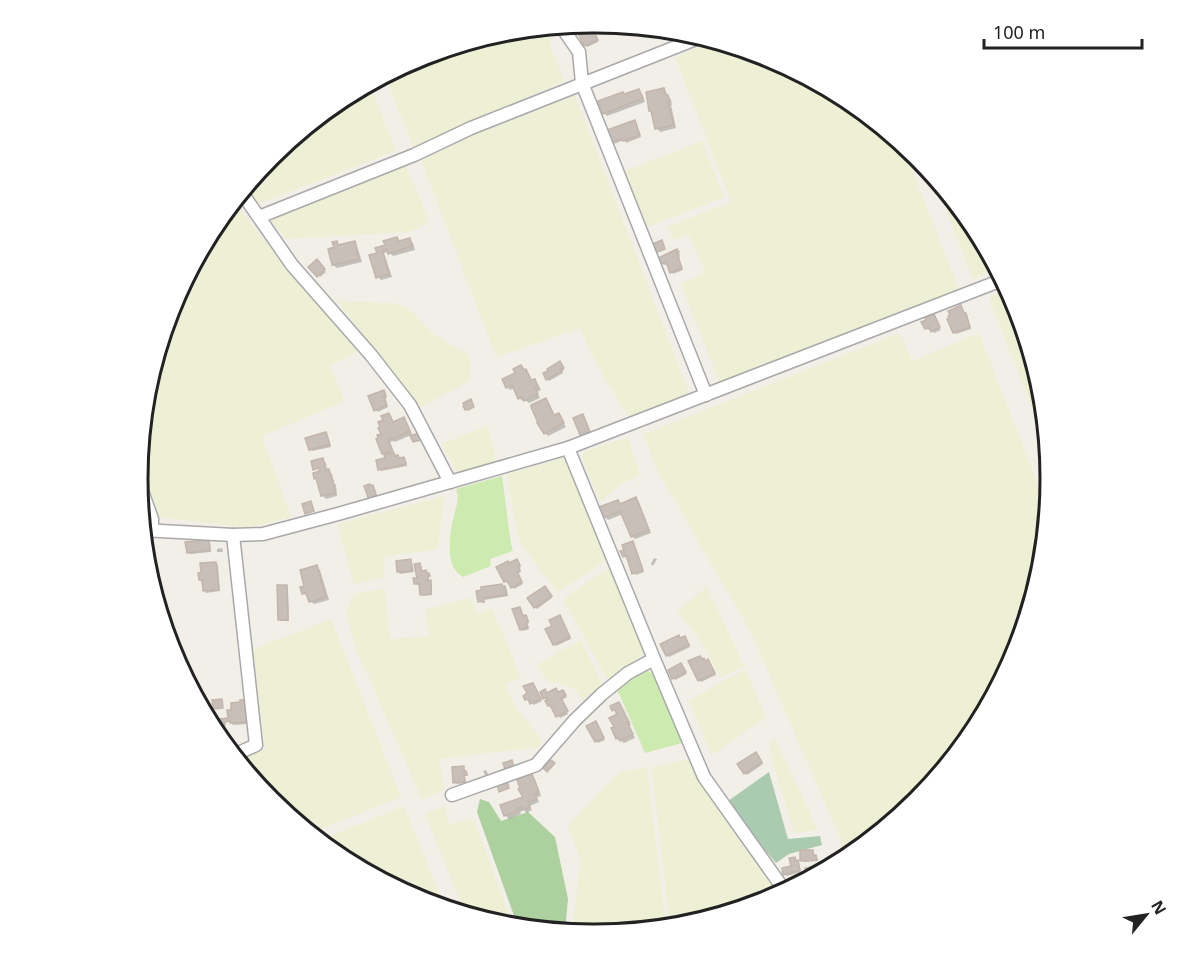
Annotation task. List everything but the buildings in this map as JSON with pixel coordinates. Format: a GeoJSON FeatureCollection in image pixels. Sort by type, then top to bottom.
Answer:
{"type":"FeatureCollection","features":[{"type":"Feature","properties":{"kind":"street"},"geometry":{"type":"LineString","coordinates":[[567,34],[579,52],[582,83],[706,395]]}},
{"type":"Feature","properties":{"kind":"street"},"geometry":{"type":"LineString","coordinates":[[259,217],[410,157],[471,128],[686,43]]}},
{"type":"Feature","properties":{"kind":"street"},"geometry":{"type":"LineString","coordinates":[[247,200],[292,265],[371,355],[410,405],[450,482]]}},
{"type":"Feature","properties":{"kind":"street"},"geometry":{"type":"LineString","coordinates":[[151,530],[233,535],[263,534],[568,448],[995,283]]}},
{"type":"Feature","properties":{"kind":"street"},"geometry":{"type":"LineString","coordinates":[[568,448],[704,777],[779,883]]}},
{"type":"Feature","properties":{"kind":"street"},"geometry":{"type":"LineString","coordinates":[[233,535],[256,745],[242,751]]}},
{"type":"Feature","properties":{"kind":"street"},"geometry":{"type":"LineString","coordinates":[[452,795],[536,765],[575,720],[602,694],[628,673],[654,659]]}},
{"type":"Feature","properties":{"kind":"green space"},"geometry":{"type":"Polygon","coordinates":[[[551,35],[550,44],[564,81],[413,147],[388,84],[424,67],[479,48],[551,35]]]}},
{"type":"Feature","properties":{"kind":"green space"},"geometry":{"type":"Polygon","coordinates":[[[702,46],[737,57],[791,79],[842,108],[865,125],[910,164],[959,289],[719,382],[680,283],[705,273],[689,234],[673,240],[667,227],[731,202],[675,57],[702,46]]]}},
{"type":"Feature","properties":{"kind":"green space"},"geometry":{"type":"Polygon","coordinates":[[[372,92],[396,151],[258,204],[251,194],[279,163],[323,125],[372,92]]]}},
{"type":"Feature","properties":{"kind":"green space"},"geometry":{"type":"Polygon","coordinates":[[[575,95],[689,393],[629,418],[607,383],[580,328],[501,356],[496,354],[421,160],[471,136],[575,95]]]}},
{"type":"Feature","properties":{"kind":"green space"},"geometry":{"type":"Polygon","coordinates":[[[702,141],[724,197],[647,227],[624,171],[702,141]]]}},
{"type":"Feature","properties":{"kind":"green space"},"geometry":{"type":"Polygon","coordinates":[[[405,164],[429,221],[408,232],[286,239],[271,222],[270,217],[405,164]]]}},
{"type":"Feature","properties":{"kind":"green space"},"geometry":{"type":"Polygon","coordinates":[[[943,202],[989,273],[973,279],[943,202]]]}},
{"type":"Feature","properties":{"kind":"green space"},"geometry":{"type":"Polygon","coordinates":[[[240,209],[358,352],[330,366],[344,401],[262,436],[291,517],[249,528],[156,517],[149,498],[149,449],[152,420],[164,363],[172,335],[194,281],[240,209]]]}},
{"type":"Feature","properties":{"kind":"green space"},"geometry":{"type":"Polygon","coordinates":[[[999,293],[1006,308],[1024,363],[1036,417],[989,297],[999,293]]]}},
{"type":"Feature","properties":{"kind":"green space"},"geometry":{"type":"Polygon","coordinates":[[[337,301],[395,303],[411,310],[432,333],[448,344],[468,353],[471,380],[419,408],[337,301]]]}},
{"type":"Feature","properties":{"kind":"green space"},"geometry":{"type":"Polygon","coordinates":[[[900,333],[912,361],[979,333],[1040,489],[1036,537],[1024,594],[1016,622],[994,676],[947,750],[909,794],[842,849],[840,838],[751,633],[657,470],[643,434],[900,333]]]}},
{"type":"Feature","properties":{"kind":"green space"},"geometry":{"type":"Polygon","coordinates":[[[487,426],[497,462],[463,474],[458,472],[441,444],[487,426]]]}},
{"type":"Feature","properties":{"kind":"green space"},"geometry":{"type":"Polygon","coordinates":[[[628,437],[640,475],[620,485],[600,502],[582,459],[583,452],[628,437]]]}},
{"type":"Feature","properties":{"kind":"green space"},"geometry":{"type":"Polygon","coordinates":[[[561,459],[566,461],[571,468],[608,559],[558,592],[520,542],[506,474],[561,459]]]}},
{"type":"Feature","properties":{"kind":"green space"},"geometry":{"type":"Polygon","coordinates":[[[502,476],[513,551],[490,559],[491,566],[463,577],[453,566],[450,552],[451,529],[458,499],[456,489],[502,476]]]}},
{"type":"Feature","properties":{"kind":"green space"},"geometry":{"type":"Polygon","coordinates":[[[444,496],[438,549],[383,557],[384,578],[354,584],[337,524],[444,496]]]}},
{"type":"Feature","properties":{"kind":"green space"},"geometry":{"type":"Polygon","coordinates":[[[611,568],[644,654],[608,680],[563,600],[611,568]]]}},
{"type":"Feature","properties":{"kind":"green space"},"geometry":{"type":"Polygon","coordinates":[[[707,587],[744,666],[720,678],[700,640],[677,611],[707,587]]]}},
{"type":"Feature","properties":{"kind":"green space"},"geometry":{"type":"Polygon","coordinates":[[[384,588],[390,639],[429,636],[425,609],[471,598],[478,614],[492,608],[521,678],[506,684],[516,708],[543,741],[539,747],[439,759],[444,790],[422,800],[356,649],[346,613],[354,594],[384,588]]]}},
{"type":"Feature","properties":{"kind":"green space"},"geometry":{"type":"Polygon","coordinates":[[[331,619],[401,797],[320,829],[279,794],[246,757],[265,749],[253,649],[331,619]]]}},
{"type":"Feature","properties":{"kind":"green space"},"geometry":{"type":"Polygon","coordinates":[[[581,640],[602,684],[583,700],[573,688],[548,682],[536,665],[581,640]]]}},
{"type":"Feature","properties":{"kind":"green space"},"geometry":{"type":"Polygon","coordinates":[[[745,669],[766,717],[712,755],[688,701],[745,669]]]}},
{"type":"Feature","properties":{"kind":"green space"},"geometry":{"type":"Polygon","coordinates":[[[647,670],[654,675],[682,743],[645,753],[617,689],[637,673],[647,670]]]}},
{"type":"Feature","properties":{"kind":"green space"},"geometry":{"type":"Polygon","coordinates":[[[775,739],[818,830],[794,833],[772,761],[769,743],[775,739]]]}},
{"type":"Feature","properties":{"kind":"green space"},"geometry":{"type":"Polygon","coordinates":[[[690,759],[706,793],[772,886],[709,909],[669,917],[651,767],[690,759]]]}},
{"type":"Feature","properties":{"kind":"green space"},"geometry":{"type":"Polygon","coordinates":[[[647,767],[665,918],[623,923],[573,923],[580,859],[568,826],[621,772],[647,767]]]}},
{"type":"Feature","properties":{"kind":"green space"},"geometry":{"type":"Polygon","coordinates":[[[769,772],[788,839],[820,836],[822,845],[789,854],[776,863],[748,830],[728,801],[769,772]]]}},
{"type":"Feature","properties":{"kind":"green space"},"geometry":{"type":"Polygon","coordinates":[[[480,799],[489,802],[501,821],[528,812],[555,837],[568,899],[566,923],[514,916],[477,812],[480,799]]]}},
{"type":"Feature","properties":{"kind":"green space"},"geometry":{"type":"Polygon","coordinates":[[[404,806],[441,896],[397,878],[346,849],[329,836],[404,806]]]}},
{"type":"Feature","properties":{"kind":"green space"},"geometry":{"type":"Polygon","coordinates":[[[445,806],[449,824],[474,819],[509,915],[461,903],[425,814],[445,806]]]}}]}
